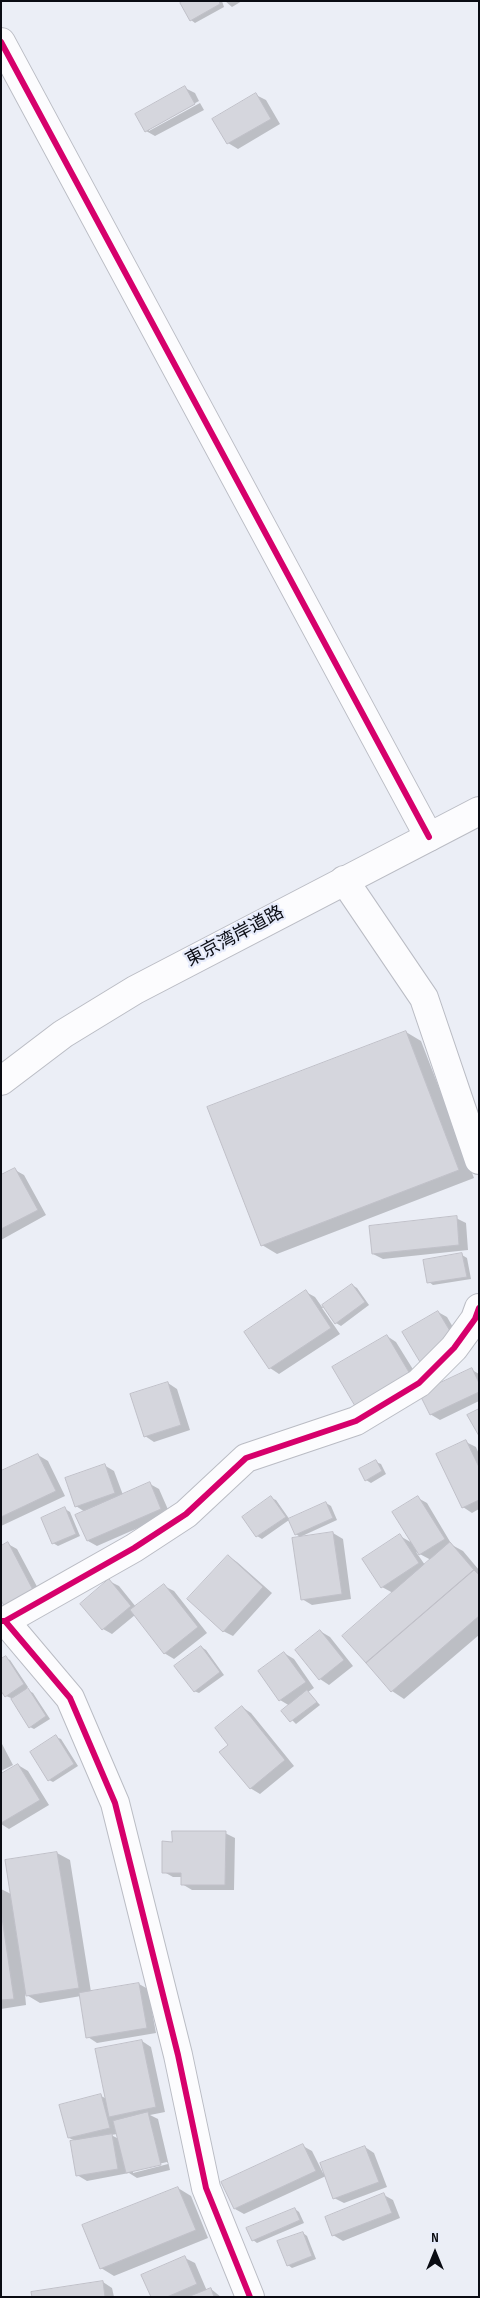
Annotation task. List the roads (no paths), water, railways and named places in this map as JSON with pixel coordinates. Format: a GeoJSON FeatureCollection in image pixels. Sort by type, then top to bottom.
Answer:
{"type":"FeatureCollection","features":[{"type":"Feature","properties":{"kind":"main road"},"geometry":{"type":"LineString","coordinates":[[1,42],[429,837]]}},
{"type":"Feature","properties":{"kind":"main road","name":"東京湾岸道路"},"geometry":{"type":"LineString","coordinates":[[1,1081],[63,1034],[135,990],[479,811]]}},
{"type":"Feature","properties":{"kind":"main road"},"geometry":{"type":"LineString","coordinates":[[344,880],[424,998],[479,1160]]}},
{"type":"Feature","properties":{"kind":"main road"},"geometry":{"type":"LineString","coordinates":[[250,2297],[206,2188],[178,2055],[115,1803],[70,1698],[3,1621],[134,1548],[186,1514],[246,1458],[356,1421],[419,1383],[454,1348],[475,1319],[479,1308]]}}]}
